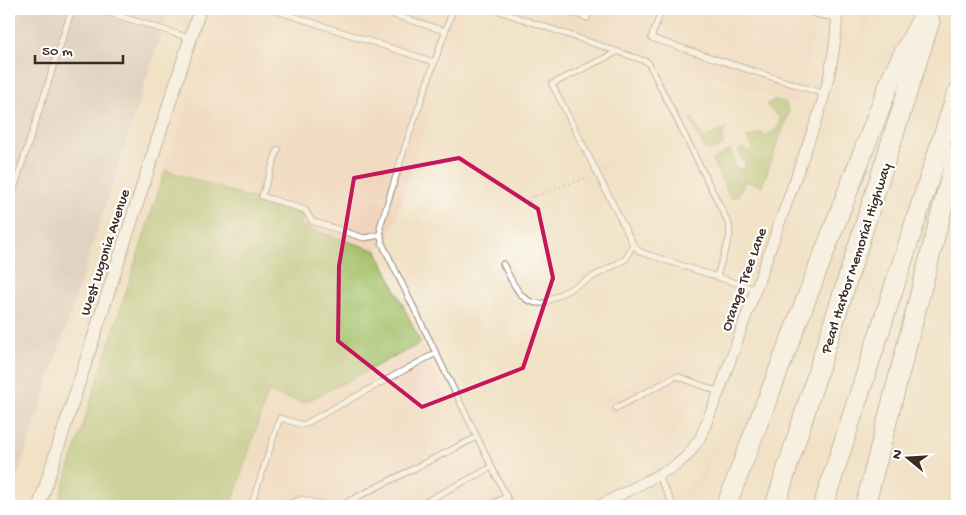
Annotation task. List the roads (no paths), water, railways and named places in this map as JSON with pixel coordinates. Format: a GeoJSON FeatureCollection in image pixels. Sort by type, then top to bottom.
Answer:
{"type":"FeatureCollection","features":[{"type":"Feature","properties":{"kind":"highway"},"geometry":{"type":"LineString","coordinates":[[726,506],[894,72],[927,9]]}},
{"type":"Feature","properties":{"kind":"highway","name":"Pearl Harbor Memorial Highway"},"geometry":{"type":"LineString","coordinates":[[776,506],[934,9]]}},
{"type":"Feature","properties":{"kind":"highway"},"geometry":{"type":"LineString","coordinates":[[823,506],[957,94]]}},
{"type":"Feature","properties":{"kind":"highway"},"geometry":{"type":"LineString","coordinates":[[865,506],[957,152]]}},
{"type":"Feature","properties":{"kind":"street","name":"West Lugonia Avenue"},"geometry":{"type":"LineString","coordinates":[[39,506],[200,9]]}},
{"type":"Feature","properties":{"kind":"street","name":"Orange Tree Lane"},"geometry":{"type":"LineString","coordinates":[[599,506],[675,466],[688,455],[700,438],[719,392],[825,94],[831,74],[837,34],[837,13]]}},
{"type":"Feature","properties":{"kind":"lane"},"geometry":{"type":"LineString","coordinates":[[9,204],[72,9]]}},
{"type":"Feature","properties":{"kind":"lane"},"geometry":{"type":"LineString","coordinates":[[97,9],[190,38]]}},
{"type":"Feature","properties":{"kind":"lane"},"geometry":{"type":"LineString","coordinates":[[271,9],[434,62]]}},
{"type":"Feature","properties":{"kind":"lane"},"geometry":{"type":"LineString","coordinates":[[375,9],[446,31]]}},
{"type":"Feature","properties":{"kind":"lane"},"geometry":{"type":"LineString","coordinates":[[453,9],[406,144],[380,226],[381,235],[382,243],[511,506]]}},
{"type":"Feature","properties":{"kind":"lane"},"geometry":{"type":"LineString","coordinates":[[493,9],[648,62],[729,224],[730,236],[716,276]]}},
{"type":"Feature","properties":{"kind":"lane"},"geometry":{"type":"LineString","coordinates":[[560,9],[587,18],[590,9]]}},
{"type":"Feature","properties":{"kind":"lane"},"geometry":{"type":"LineString","coordinates":[[662,9],[651,38],[825,94]]}},
{"type":"Feature","properties":{"kind":"lane"},"geometry":{"type":"LineString","coordinates":[[803,9],[818,15],[837,13]]}},
{"type":"Feature","properties":{"kind":"lane"},"geometry":{"type":"LineString","coordinates":[[617,52],[552,84],[633,244],[640,252],[756,289]]}},
{"type":"Feature","properties":{"kind":"lane"},"geometry":{"type":"LineString","coordinates":[[278,149],[262,196],[305,210],[312,222],[364,238],[381,235]]}},
{"type":"Feature","properties":{"kind":"lane"},"geometry":{"type":"LineString","coordinates":[[503,264],[526,301],[535,304],[544,303],[626,259],[633,244]]}},
{"type":"Feature","properties":{"kind":"lane"},"geometry":{"type":"LineString","coordinates":[[250,506],[280,418],[303,426],[436,353]]}},
{"type":"Feature","properties":{"kind":"lane"},"geometry":{"type":"LineString","coordinates":[[616,408],[677,376],[719,392]]}},
{"type":"Feature","properties":{"kind":"lane"},"geometry":{"type":"LineString","coordinates":[[340,506],[478,437]]}},
{"type":"Feature","properties":{"kind":"lane"},"geometry":{"type":"LineString","coordinates":[[417,506],[492,467]]}},
{"type":"Feature","properties":{"kind":"lane"},"geometry":{"type":"LineString","coordinates":[[658,476],[674,506]]}},
{"type":"Feature","properties":{"kind":"lane"},"geometry":{"type":"LineString","coordinates":[[488,506],[506,497]]}},
{"type":"Feature","properties":{"kind":"lane"},"geometry":{"type":"LineString","coordinates":[[282,506],[302,499],[326,506]]}}]}
